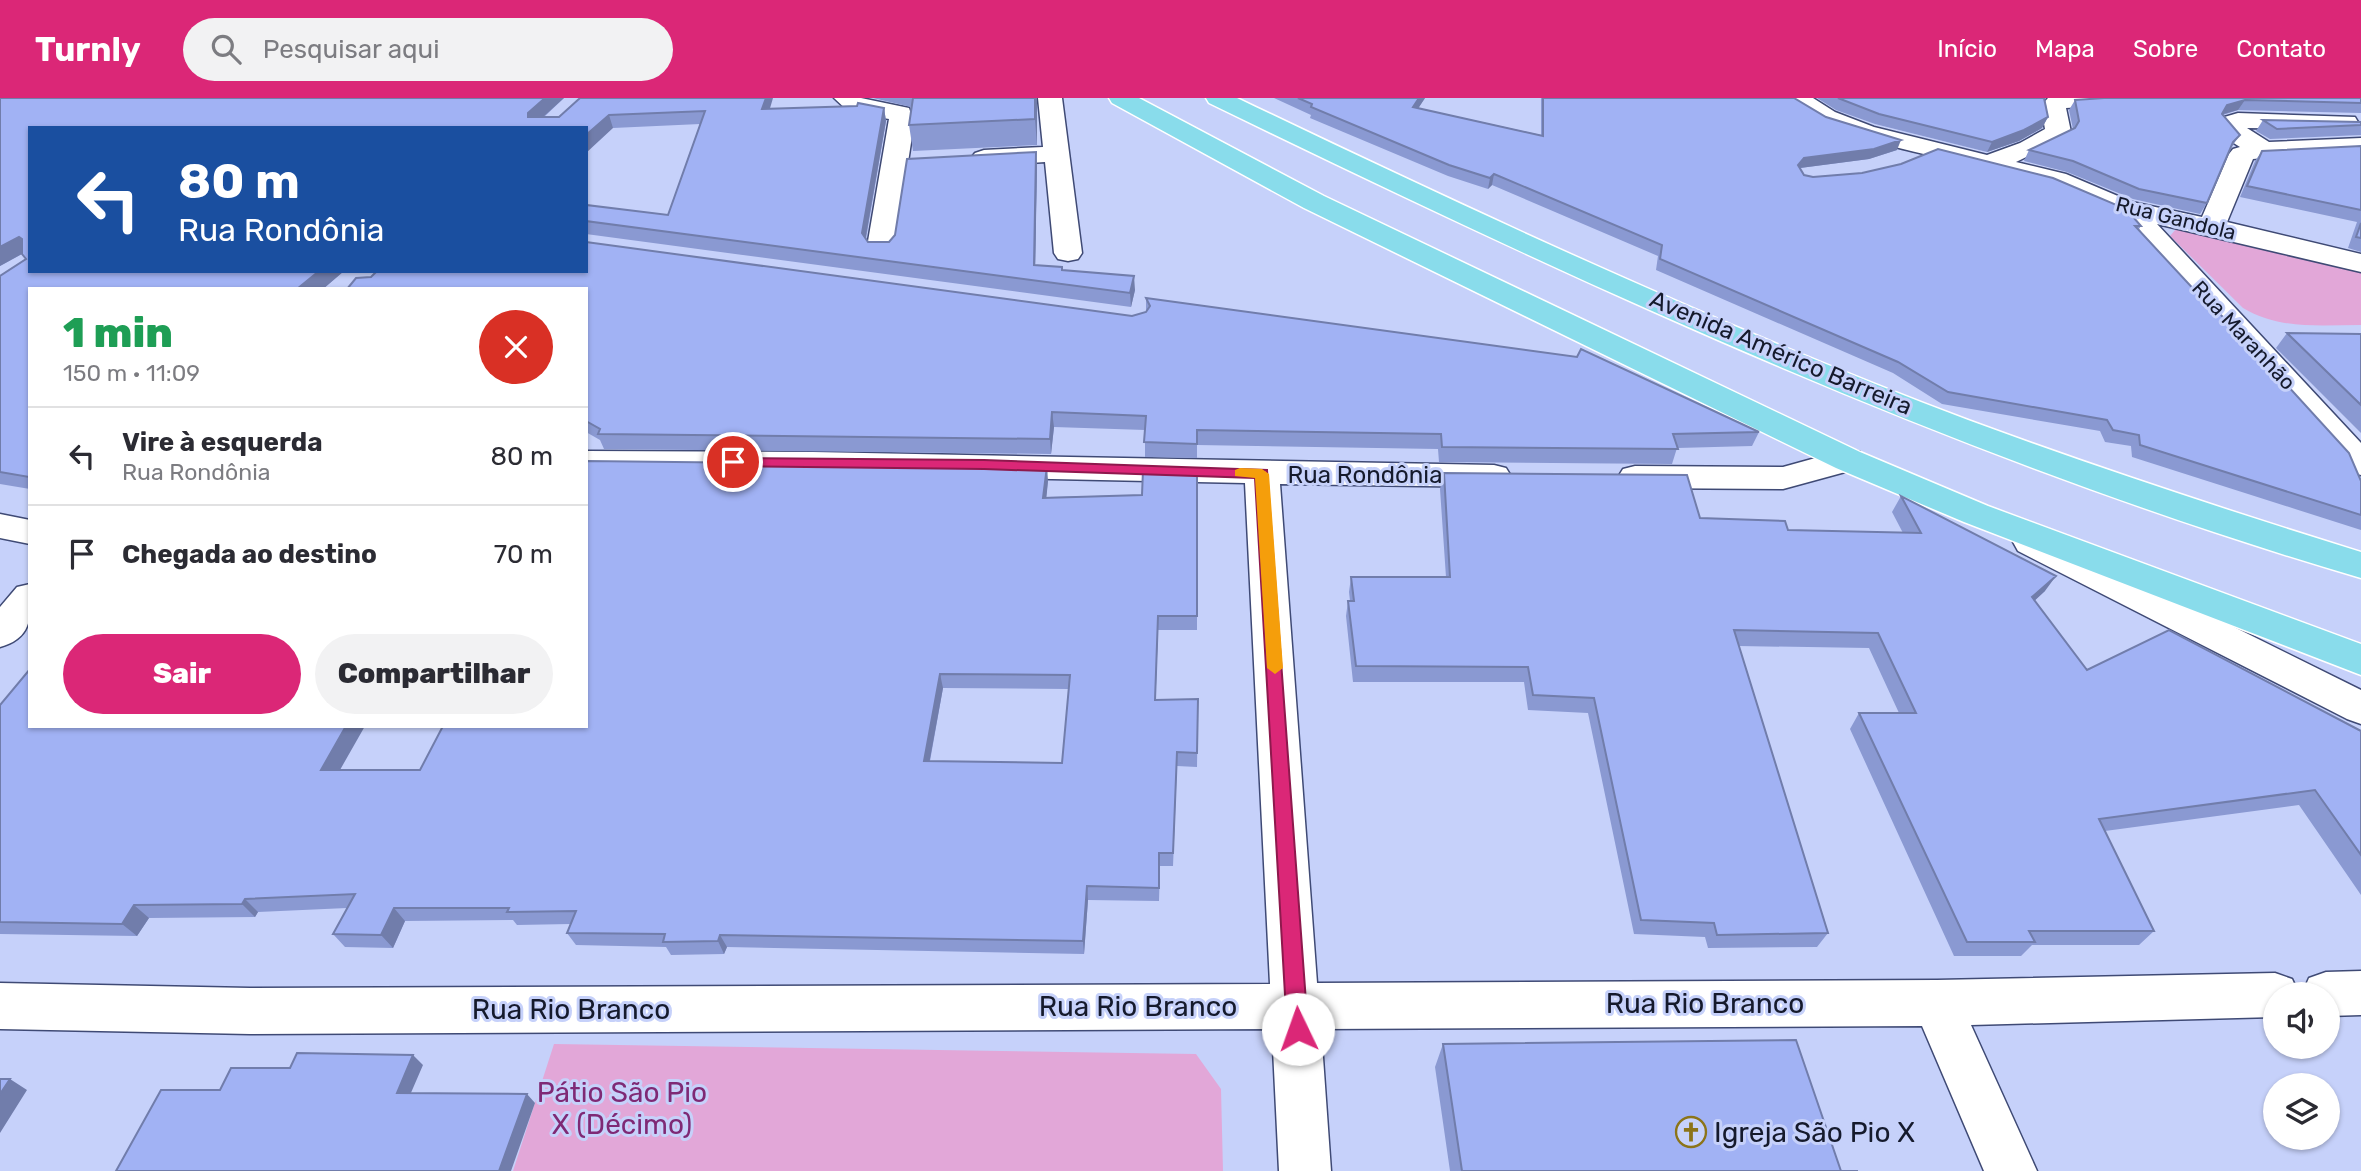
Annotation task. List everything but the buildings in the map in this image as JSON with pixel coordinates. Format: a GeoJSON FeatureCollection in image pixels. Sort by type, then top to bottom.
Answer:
{"type":"FeatureCollection","features":[{"type":"Feature","properties":{"kind":"main road"},"geometry":{"type":"LineString","coordinates":[[1121,98],[1314,202],[1848,460],[1976,514],[2361,660]]}},
{"type":"Feature","properties":{"kind":"main road","name":"Avenida Américo Barreira"},"geometry":{"type":"LineString","coordinates":[[1218,98],[1422,196],[1897,404],[2147,497],[2361,565]]}},
{"type":"Feature","properties":{"kind":"street"},"geometry":{"type":"LineString","coordinates":[[846,98],[858,107],[900,113],[902,123],[881,247]]}},
{"type":"Feature","properties":{"kind":"street"},"geometry":{"type":"LineString","coordinates":[[1050,98],[1068,253]]}},
{"type":"Feature","properties":{"kind":"street","name":"Rua Gandola"},"geometry":{"type":"LineString","coordinates":[[1796,98],[1836,122],[2057,180],[2124,209],[2361,263]]}},
{"type":"Feature","properties":{"kind":"street"},"geometry":{"type":"LineString","coordinates":[[1989,163],[2029,148],[2058,132],[2053,106],[2059,101],[2089,101]]}},
{"type":"Feature","properties":{"kind":"street"},"geometry":{"type":"LineString","coordinates":[[2262,148],[2241,137],[2230,123],[2238,120],[2361,123]]}},
{"type":"Feature","properties":{"kind":"street"},"geometry":{"type":"LineString","coordinates":[[2211,227],[2242,153],[2262,148],[2325,149],[2361,146]]}},
{"type":"Feature","properties":{"kind":"street"},"geometry":{"type":"LineString","coordinates":[[1899,163],[1931,148]]}},
{"type":"Feature","properties":{"kind":"street"},"geometry":{"type":"LineString","coordinates":[[961,160],[1055,154]]}},
{"type":"Feature","properties":{"kind":"street"},"geometry":{"type":"LineString","coordinates":[[895,163],[921,162]]}},
{"type":"Feature","properties":{"kind":"street","name":"Rua Maranhão"},"geometry":{"type":"LineString","coordinates":[[2124,209],[2139,221],[2247,336],[2361,464]]}},
{"type":"Feature","properties":{"kind":"street"},"geometry":{"type":"LineString","coordinates":[[2247,336],[2285,336]]}},
{"type":"Feature","properties":{"kind":"street"},"geometry":{"type":"LineString","coordinates":[[1605,476],[1783,478],[1848,460]]}},
{"type":"Feature","properties":{"kind":"street","name":"Rua Rondônia"},"geometry":{"type":"LineString","coordinates":[[588,462],[984,465],[1262,474],[1523,476]]}},
{"type":"Feature","properties":{"kind":"street"},"geometry":{"type":"LineString","coordinates":[[1262,474],[1305,1171]]}},
{"type":"Feature","properties":{"kind":"street"},"geometry":{"type":"LineString","coordinates":[[1976,514],[2361,708]]}},
{"type":"Feature","properties":{"kind":"street"},"geometry":{"type":"LineString","coordinates":[[0,526],[28,532]]}},
{"type":"Feature","properties":{"kind":"street"},"geometry":{"type":"LineString","coordinates":[[0,633],[28,599]]}},
{"type":"Feature","properties":{"kind":"street"},"geometry":{"type":"LineString","coordinates":[[2340,994],[2361,993]]}},
{"type":"Feature","properties":{"kind":"street","name":"Rua Rio Branco"},"geometry":{"type":"LineString","coordinates":[[0,1006],[250,1011],[1937,1003],[2263,995]]}},
{"type":"Feature","properties":{"kind":"street"},"geometry":{"type":"LineString","coordinates":[[1937,1003],[2011,1171]]}},
{"type":"Feature","properties":{"kind":"green space"},"geometry":{"type":"Polygon","coordinates":[[[2176,229],[2361,269],[2361,325],[2286,323],[2271,320],[2243,308],[2170,236],[2176,229]]]}},
{"type":"Feature","properties":{"kind":"green space","name":"Pátio São Pio X (Décimo)"},"geometry":{"type":"Polygon","coordinates":[[[554,1044],[1196,1054],[1221,1089],[1223,1171],[513,1171],[554,1044]]]}},
{"type":"Feature","properties":{"kind":"slow traffic"},"geometry":{"type":"LineString","coordinates":[[1240,473],[1262,474],[1275,668]]}},
{"type":"Feature","properties":{"kind":"place","name":"Igreja São Pio X"},"geometry":{"type":"Point","coordinates":[1691,1132]}},
{"type":"Feature","properties":{"kind":"route"},"geometry":{"type":"LineString","coordinates":[[733,462],[984,465],[1262,474],[1298,1029]]}}]}
